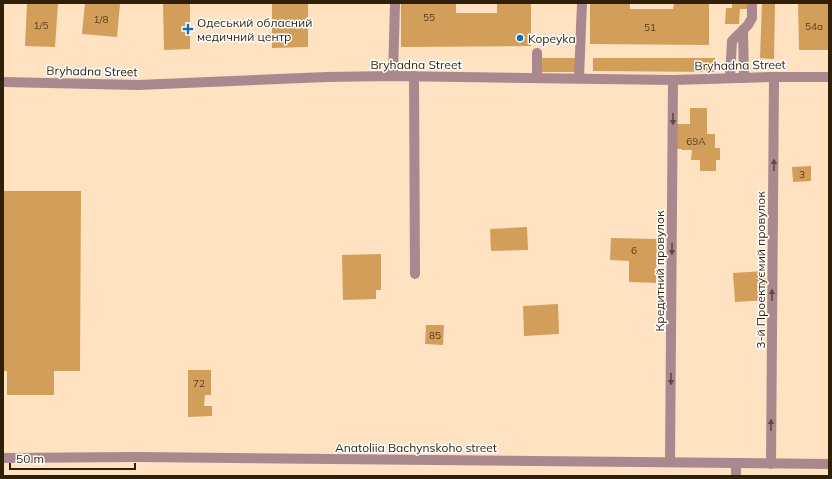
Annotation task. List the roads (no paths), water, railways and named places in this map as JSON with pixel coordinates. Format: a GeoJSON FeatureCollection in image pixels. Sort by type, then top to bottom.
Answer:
{"type":"FeatureCollection","features":[{"type":"Feature","properties":{"kind":"street"},"geometry":{"type":"LineString","coordinates":[[393,76],[395,3]]}},
{"type":"Feature","properties":{"kind":"street"},"geometry":{"type":"LineString","coordinates":[[579,78],[582,3]]}},
{"type":"Feature","properties":{"kind":"street"},"geometry":{"type":"LineString","coordinates":[[730,78],[732,41],[752,18],[752,3]]}},
{"type":"Feature","properties":{"kind":"street"},"geometry":{"type":"LineString","coordinates":[[743,30],[744,78]]}},
{"type":"Feature","properties":{"kind":"street"},"geometry":{"type":"LineString","coordinates":[[537,53],[537,78]]}},
{"type":"Feature","properties":{"kind":"street","name":"Bryhadna Street"},"geometry":{"type":"LineString","coordinates":[[3,82],[138,85],[327,77],[393,76],[673,80],[829,77]]}},
{"type":"Feature","properties":{"kind":"street"},"geometry":{"type":"LineString","coordinates":[[414,76],[415,274]]}},
{"type":"Feature","properties":{"kind":"street","name":"3-й Проектуємий провулок"},"geometry":{"type":"LineString","coordinates":[[771,464],[774,77]]}},
{"type":"Feature","properties":{"kind":"street","name":"Кредитний провулок"},"geometry":{"type":"LineString","coordinates":[[670,462],[673,80]]}},
{"type":"Feature","properties":{"kind":"street","name":"Anatoliia Bachynskoho street"},"geometry":{"type":"LineString","coordinates":[[3,458],[829,464]]}},
{"type":"Feature","properties":{"kind":"street"},"geometry":{"type":"LineString","coordinates":[[736,463],[736,476]]}},
{"type":"Feature","properties":{"kind":"place","name":"Одеський обласний медичний центр"},"geometry":{"type":"Point","coordinates":[188,29]}},
{"type":"Feature","properties":{"kind":"place","name":"Kopeyka"},"geometry":{"type":"Point","coordinates":[520,38]}}]}
